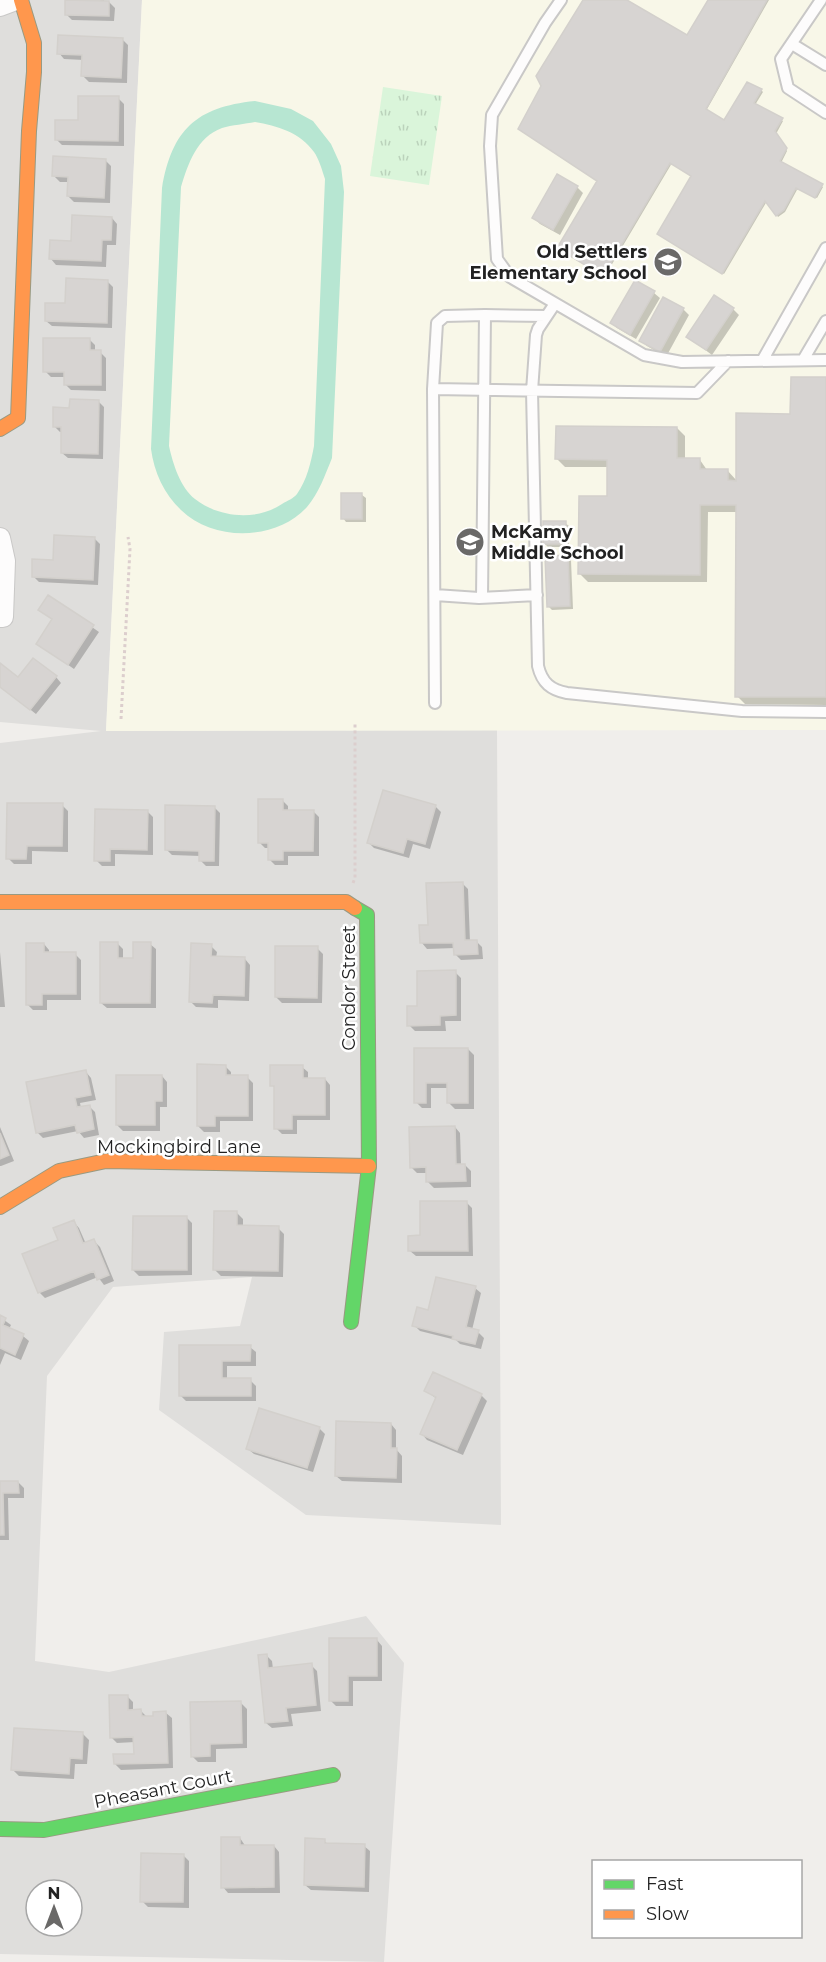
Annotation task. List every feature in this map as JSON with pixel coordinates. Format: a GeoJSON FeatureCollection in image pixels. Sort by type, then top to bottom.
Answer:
{"type":"FeatureCollection","features":[{"type":"Feature","properties":{"kind":"street"},"geometry":{"type":"LineString","coordinates":[[0,6],[16,0]]}},
{"type":"Feature","properties":{"kind":"street"},"geometry":{"type":"LineString","coordinates":[[0,429],[18,418],[29,131],[34,72],[34,43],[21,0]]}},
{"type":"Feature","properties":{"kind":"street"},"geometry":{"type":"LineString","coordinates":[[0,538],[5,561],[2,617]]}},
{"type":"Feature","properties":{"kind":"street","name":"Condor Street"},"geometry":{"type":"LineString","coordinates":[[0,903],[346,902],[367,915],[369,1166],[351,1322]]}},
{"type":"Feature","properties":{"kind":"street","name":"Mockingbird Lane"},"geometry":{"type":"LineString","coordinates":[[0,1207],[59,1171],[106,1161],[369,1166]]}},
{"type":"Feature","properties":{"kind":"street","name":"Pheasant Court"},"geometry":{"type":"LineString","coordinates":[[0,1829],[44,1830],[333,1775]]}},
{"type":"Feature","properties":{"kind":"lane"},"geometry":{"type":"LineString","coordinates":[[561,0],[544,22],[492,115],[490,146],[497,259],[510,277],[644,355],[682,362],[826,360]]}},
{"type":"Feature","properties":{"kind":"lane"},"geometry":{"type":"LineString","coordinates":[[821,5],[781,60],[788,88],[826,113]]}},
{"type":"Feature","properties":{"kind":"lane"},"geometry":{"type":"LineString","coordinates":[[792,44],[826,65]]}},
{"type":"Feature","properties":{"kind":"lane"},"geometry":{"type":"LineString","coordinates":[[762,361],[826,248]]}},
{"type":"Feature","properties":{"kind":"lane"},"geometry":{"type":"LineString","coordinates":[[554,304],[537,329],[534,341],[532,391],[540,676],[545,683],[558,691],[742,711],[826,711]]}},
{"type":"Feature","properties":{"kind":"lane"},"geometry":{"type":"LineString","coordinates":[[435,703],[433,389],[437,322],[445,316],[453,315],[546,316]]}},
{"type":"Feature","properties":{"kind":"lane"},"geometry":{"type":"LineString","coordinates":[[482,598],[485,315]]}},
{"type":"Feature","properties":{"kind":"lane"},"geometry":{"type":"LineString","coordinates":[[803,360],[826,321]]}},
{"type":"Feature","properties":{"kind":"lane"},"geometry":{"type":"LineString","coordinates":[[433,389],[697,393],[728,361]]}},
{"type":"Feature","properties":{"kind":"lane"},"geometry":{"type":"LineString","coordinates":[[435,595],[482,598],[537,594]]}},
{"type":"Feature","properties":{"kind":"path"},"geometry":{"type":"LineString","coordinates":[[121,719],[130,549],[128,537]]}},
{"type":"Feature","properties":{"kind":"path"},"geometry":{"type":"LineString","coordinates":[[346,902],[355,878],[355,724]]}},
{"type":"Feature","properties":{"kind":"shaded area"},"geometry":{"type":"Polygon","coordinates":[[[0,0],[142,0],[106,731],[497,730],[501,1525],[306,1515],[159,1410],[164,1332],[240,1326],[252,1277],[113,1287],[47,1376],[35,1661],[109,1672],[366,1616],[404,1663],[384,1962],[0,1954],[0,743],[101,731],[0,722],[0,0]]]}},
{"type":"Feature","properties":{"kind":"shaded area","name":"McKamy Middle School"},"geometry":{"type":"Polygon","coordinates":[[[142,0],[826,0],[826,730],[106,731],[142,0]]]}},
{"type":"Feature","properties":{"kind":"green space"},"geometry":{"type":"Polygon","coordinates":[[[383,87],[442,96],[429,185],[370,176],[383,87]]]}},
{"type":"Feature","properties":{"kind":"green space"},"geometry":{"type":"Polygon","coordinates":[[[255,101],[291,109],[313,121],[331,144],[341,166],[344,192],[332,458],[315,496],[307,507],[294,518],[279,526],[245,533],[210,528],[181,510],[161,482],[151,449],[162,188],[166,168],[172,151],[190,125],[202,116],[234,104],[255,101]],[[255,122],[222,128],[206,138],[190,161],[181,187],[169,446],[178,475],[185,488],[195,499],[215,510],[238,515],[261,513],[296,495],[306,477],[314,446],[325,179],[314,152],[302,139],[280,128],[255,122]]]}},
{"type":"Feature","properties":{"kind":"building"},"geometry":{"type":"Polygon","coordinates":[[[65,0],[109,1],[109,16],[65,15],[65,0]]]}},
{"type":"Feature","properties":{"kind":"building"},"geometry":{"type":"Polygon","coordinates":[[[583,0],[627,0],[687,35],[708,0],[767,0],[706,109],[724,120],[747,82],[762,89],[754,103],[783,118],[775,131],[787,148],[780,161],[823,184],[815,198],[796,188],[784,210],[776,216],[765,201],[722,274],[657,234],[691,176],[670,163],[603,276],[557,248],[597,181],[518,129],[541,86],[536,76],[583,0]]]}},
{"type":"Feature","properties":{"kind":"building"},"geometry":{"type":"Polygon","coordinates":[[[58,35],[123,38],[121,78],[81,76],[82,55],[57,54],[58,35]]]}},
{"type":"Feature","properties":{"kind":"building"},"geometry":{"type":"Polygon","coordinates":[[[78,96],[119,96],[118,141],[55,140],[55,120],[78,120],[78,96]]]}},
{"type":"Feature","properties":{"kind":"building"},"geometry":{"type":"Polygon","coordinates":[[[53,156],[106,159],[104,198],[67,196],[68,177],[52,176],[53,156]]]}},
{"type":"Feature","properties":{"kind":"building"},"geometry":{"type":"Polygon","coordinates":[[[557,174],[578,186],[553,230],[532,218],[557,174]]]}},
{"type":"Feature","properties":{"kind":"building"},"geometry":{"type":"Polygon","coordinates":[[[72,215],[112,217],[111,240],[102,240],[101,261],[49,259],[50,240],[71,241],[72,215]]]}},
{"type":"Feature","properties":{"kind":"building"},"geometry":{"type":"Polygon","coordinates":[[[66,278],[108,280],[107,323],[45,321],[45,303],[65,303],[66,278]]]}},
{"type":"Feature","properties":{"kind":"building"},"geometry":{"type":"Polygon","coordinates":[[[635,280],[655,291],[630,335],[610,323],[635,280]]]}},
{"type":"Feature","properties":{"kind":"building"},"geometry":{"type":"Polygon","coordinates":[[[714,295],[734,308],[706,350],[686,337],[714,295]]]}},
{"type":"Feature","properties":{"kind":"building"},"geometry":{"type":"Polygon","coordinates":[[[663,297],[684,308],[660,352],[639,341],[663,297]]]}},
{"type":"Feature","properties":{"kind":"building"},"geometry":{"type":"Polygon","coordinates":[[[43,338],[90,338],[90,350],[101,350],[101,385],[64,385],[64,372],[43,372],[43,338]]]}},
{"type":"Feature","properties":{"kind":"building"},"geometry":{"type":"Polygon","coordinates":[[[791,377],[826,377],[826,697],[735,697],[736,505],[700,505],[700,575],[578,574],[579,496],[607,496],[607,460],[555,459],[556,426],[677,427],[677,458],[700,458],[700,469],[728,469],[728,480],[736,481],[736,413],[790,414],[791,377]]]}},
{"type":"Feature","properties":{"kind":"building"},"geometry":{"type":"Polygon","coordinates":[[[70,399],[99,400],[98,454],[61,453],[61,427],[53,427],[53,407],[69,408],[70,399]]]}},
{"type":"Feature","properties":{"kind":"building"},"geometry":{"type":"Polygon","coordinates":[[[341,493],[362,493],[362,519],[341,519],[341,493]]]}},
{"type":"Feature","properties":{"kind":"building"},"geometry":{"type":"Polygon","coordinates":[[[543,521],[566,521],[566,544],[543,544],[543,521]]]}},
{"type":"Feature","properties":{"kind":"building"},"geometry":{"type":"Polygon","coordinates":[[[54,535],[95,537],[93,580],[32,577],[32,559],[53,560],[54,535]]]}},
{"type":"Feature","properties":{"kind":"building"},"geometry":{"type":"Polygon","coordinates":[[[568,555],[570,606],[547,607],[545,556],[568,555]]]}},
{"type":"Feature","properties":{"kind":"building"},"geometry":{"type":"Polygon","coordinates":[[[48,595],[94,625],[68,665],[36,644],[52,619],[38,610],[48,595]]]}},
{"type":"Feature","properties":{"kind":"building"},"geometry":{"type":"Polygon","coordinates":[[[33,658],[57,676],[30,710],[0,687],[0,663],[18,677],[33,658]]]}},
{"type":"Feature","properties":{"kind":"building"},"geometry":{"type":"Polygon","coordinates":[[[383,790],[436,805],[425,844],[407,839],[403,853],[367,843],[383,790]]]}},
{"type":"Feature","properties":{"kind":"building"},"geometry":{"type":"Polygon","coordinates":[[[258,799],[283,799],[283,810],[314,810],[313,851],[283,851],[283,860],[268,860],[268,843],[258,843],[258,799]]]}},
{"type":"Feature","properties":{"kind":"building"},"geometry":{"type":"Polygon","coordinates":[[[7,803],[63,803],[62,846],[27,846],[26,859],[6,859],[7,803]]]}},
{"type":"Feature","properties":{"kind":"building"},"geometry":{"type":"Polygon","coordinates":[[[165,805],[215,806],[214,861],[199,861],[199,851],[165,850],[165,805]]]}},
{"type":"Feature","properties":{"kind":"building"},"geometry":{"type":"Polygon","coordinates":[[[95,809],[148,810],[147,850],[110,849],[110,861],[94,861],[95,809]]]}},
{"type":"Feature","properties":{"kind":"building"},"geometry":{"type":"Polygon","coordinates":[[[463,882],[465,940],[477,940],[478,954],[454,955],[453,943],[420,943],[419,925],[428,925],[426,883],[463,882]]]}},
{"type":"Feature","properties":{"kind":"building"},"geometry":{"type":"Polygon","coordinates":[[[100,942],[118,942],[118,958],[133,958],[133,942],[151,942],[150,1003],[100,1003],[100,942]]]}},
{"type":"Feature","properties":{"kind":"building"},"geometry":{"type":"Polygon","coordinates":[[[26,943],[44,943],[44,952],[76,952],[76,994],[42,994],[42,1005],[26,1005],[26,943]]]}},
{"type":"Feature","properties":{"kind":"building"},"geometry":{"type":"Polygon","coordinates":[[[191,943],[212,944],[211,956],[245,957],[244,996],[213,995],[212,1003],[189,1002],[191,943]]]}},
{"type":"Feature","properties":{"kind":"building"},"geometry":{"type":"Polygon","coordinates":[[[275,946],[318,946],[317,998],[275,997],[275,946]]]}},
{"type":"Feature","properties":{"kind":"building"},"geometry":{"type":"Polygon","coordinates":[[[456,970],[456,1015],[440,1016],[440,1025],[407,1026],[407,1006],[417,1006],[417,971],[456,970]]]}},
{"type":"Feature","properties":{"kind":"building"},"geometry":{"type":"Polygon","coordinates":[[[414,1048],[468,1048],[468,1103],[447,1103],[447,1083],[426,1083],[426,1103],[414,1103],[414,1048]]]}},
{"type":"Feature","properties":{"kind":"building"},"geometry":{"type":"Polygon","coordinates":[[[197,1064],[226,1065],[226,1075],[248,1075],[248,1116],[215,1116],[215,1126],[197,1126],[197,1064]]]}},
{"type":"Feature","properties":{"kind":"building"},"geometry":{"type":"Polygon","coordinates":[[[270,1065],[303,1065],[303,1078],[325,1078],[325,1115],[292,1115],[292,1129],[274,1129],[274,1086],[270,1086],[270,1065]]]}},
{"type":"Feature","properties":{"kind":"building"},"geometry":{"type":"Polygon","coordinates":[[[86,1070],[91,1095],[75,1098],[77,1107],[90,1105],[94,1129],[77,1133],[75,1125],[36,1133],[26,1082],[86,1070]]]}},
{"type":"Feature","properties":{"kind":"building"},"geometry":{"type":"Polygon","coordinates":[[[116,1075],[162,1075],[162,1101],[155,1101],[155,1125],[116,1125],[116,1075]]]}},
{"type":"Feature","properties":{"kind":"building"},"geometry":{"type":"Polygon","coordinates":[[[455,1126],[456,1164],[465,1164],[466,1181],[426,1182],[426,1167],[410,1168],[409,1127],[455,1126]]]}},
{"type":"Feature","properties":{"kind":"building"},"geometry":{"type":"Polygon","coordinates":[[[0,1133],[9,1155],[0,1159],[0,1133]]]}},
{"type":"Feature","properties":{"kind":"building"},"geometry":{"type":"Polygon","coordinates":[[[420,1201],[467,1201],[468,1251],[408,1251],[408,1236],[420,1235],[420,1201]]]}},
{"type":"Feature","properties":{"kind":"building"},"geometry":{"type":"Polygon","coordinates":[[[214,1211],[237,1211],[237,1225],[279,1226],[278,1271],[213,1270],[214,1211]]]}},
{"type":"Feature","properties":{"kind":"building"},"geometry":{"type":"Polygon","coordinates":[[[133,1216],[187,1216],[187,1270],[132,1270],[133,1216]]]}},
{"type":"Feature","properties":{"kind":"building"},"geometry":{"type":"Polygon","coordinates":[[[74,1220],[83,1243],[94,1239],[109,1275],[97,1280],[94,1271],[38,1293],[22,1254],[58,1240],[53,1228],[74,1220]]]}},
{"type":"Feature","properties":{"kind":"building"},"geometry":{"type":"Polygon","coordinates":[[[436,1277],[476,1286],[466,1327],[479,1330],[475,1344],[412,1326],[417,1307],[428,1310],[436,1277]]]}},
{"type":"Feature","properties":{"kind":"building"},"geometry":{"type":"Polygon","coordinates":[[[0,1315],[6,1318],[3,1325],[24,1334],[15,1355],[0,1348],[0,1315]]]}},
{"type":"Feature","properties":{"kind":"building"},"geometry":{"type":"Polygon","coordinates":[[[179,1345],[251,1345],[250,1361],[222,1361],[222,1378],[251,1378],[251,1396],[179,1396],[179,1345]]]}},
{"type":"Feature","properties":{"kind":"building"},"geometry":{"type":"Polygon","coordinates":[[[433,1372],[482,1394],[457,1450],[420,1434],[436,1397],[424,1391],[433,1372]]]}},
{"type":"Feature","properties":{"kind":"building"},"geometry":{"type":"Polygon","coordinates":[[[259,1408],[320,1427],[307,1468],[246,1449],[259,1408]]]}},
{"type":"Feature","properties":{"kind":"building"},"geometry":{"type":"Polygon","coordinates":[[[336,1421],[391,1423],[391,1448],[397,1448],[396,1478],[335,1476],[336,1421]]]}},
{"type":"Feature","properties":{"kind":"building"},"geometry":{"type":"Polygon","coordinates":[[[0,1481],[18,1481],[19,1493],[3,1493],[4,1535],[0,1535],[0,1481]]]}},
{"type":"Feature","properties":{"kind":"building"},"geometry":{"type":"Polygon","coordinates":[[[329,1638],[377,1638],[377,1676],[348,1676],[348,1701],[329,1701],[329,1638]]]}},
{"type":"Feature","properties":{"kind":"building"},"geometry":{"type":"Polygon","coordinates":[[[267,1654],[268,1668],[312,1663],[316,1705],[286,1708],[288,1721],[265,1723],[258,1655],[267,1654]]]}},
{"type":"Feature","properties":{"kind":"building"},"geometry":{"type":"Polygon","coordinates":[[[109,1695],[128,1695],[128,1710],[141,1709],[142,1716],[153,1716],[153,1712],[166,1711],[168,1763],[114,1764],[113,1754],[134,1754],[133,1737],[110,1738],[109,1695]]]}},
{"type":"Feature","properties":{"kind":"building"},"geometry":{"type":"Polygon","coordinates":[[[241,1701],[242,1743],[210,1744],[210,1756],[191,1757],[190,1702],[241,1701]]]}},
{"type":"Feature","properties":{"kind":"building"},"geometry":{"type":"Polygon","coordinates":[[[14,1728],[83,1732],[82,1759],[70,1758],[69,1774],[11,1770],[14,1728]]]}},
{"type":"Feature","properties":{"kind":"building"},"geometry":{"type":"Polygon","coordinates":[[[221,1837],[240,1837],[240,1845],[274,1845],[274,1887],[221,1888],[221,1837]]]}},
{"type":"Feature","properties":{"kind":"building"},"geometry":{"type":"Polygon","coordinates":[[[305,1838],[325,1839],[325,1843],[365,1844],[364,1887],[304,1885],[305,1838]]]}},
{"type":"Feature","properties":{"kind":"building"},"geometry":{"type":"Polygon","coordinates":[[[141,1853],[184,1854],[183,1902],[140,1902],[141,1853]]]}},
{"type":"Feature","properties":{"kind":"traffic: fast"},"geometry":{"type":"LineString","coordinates":[[351,1322],[369,1166],[367,915],[355,908]]}},
{"type":"Feature","properties":{"kind":"traffic: fast"},"geometry":{"type":"LineString","coordinates":[[0,1829],[44,1830],[333,1775]]}},
{"type":"Feature","properties":{"kind":"traffic: slow"},"geometry":{"type":"LineString","coordinates":[[0,429],[18,418],[29,131],[34,72],[34,43],[21,0]]}},
{"type":"Feature","properties":{"kind":"traffic: slow"},"geometry":{"type":"LineString","coordinates":[[0,902],[346,902],[355,908]]}},
{"type":"Feature","properties":{"kind":"traffic: slow"},"geometry":{"type":"LineString","coordinates":[[0,1207],[59,1171],[106,1161],[369,1166]]}},
{"type":"Feature","properties":{"kind":"place","name":"Old Settlers Elementary School"},"geometry":{"type":"Point","coordinates":[668,262]}},
{"type":"Feature","properties":{"kind":"place","name":"McKamy Middle School"},"geometry":{"type":"Point","coordinates":[470,542]}}]}
